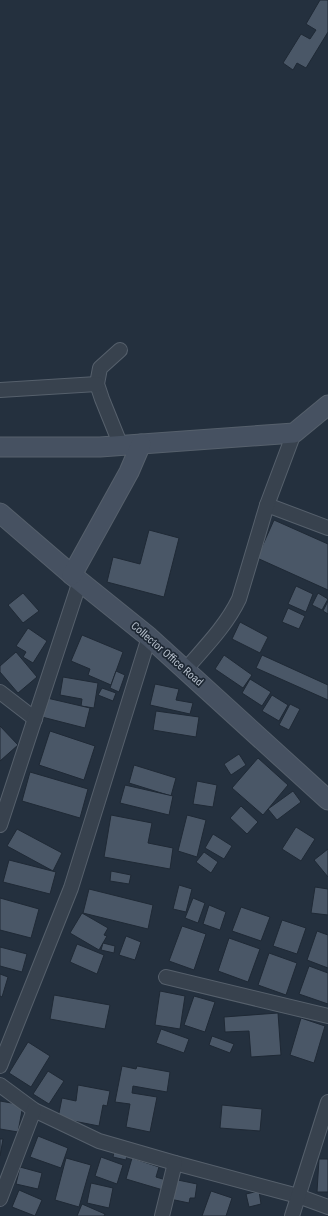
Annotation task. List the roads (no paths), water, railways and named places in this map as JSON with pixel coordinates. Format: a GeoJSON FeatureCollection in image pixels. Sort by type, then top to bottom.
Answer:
{"type":"FeatureCollection","features":[{"type":"Feature","properties":{"kind":"street"},"geometry":{"type":"LineString","coordinates":[[120,350],[100,368],[97,384],[121,446]]}},
{"type":"Feature","properties":{"kind":"street"},"geometry":{"type":"LineString","coordinates":[[0,390],[97,384]]}},
{"type":"Feature","properties":{"kind":"street"},"geometry":{"type":"LineString","coordinates":[[186,670],[225,624],[239,600],[267,505],[294,433],[328,405]]}},
{"type":"Feature","properties":{"kind":"street"},"geometry":{"type":"LineString","coordinates":[[0,447],[100,447],[294,433]]}},
{"type":"Feature","properties":{"kind":"street"},"geometry":{"type":"LineString","coordinates":[[0,825],[35,719],[76,578],[129,472],[141,444]]}},
{"type":"Feature","properties":{"kind":"street"},"geometry":{"type":"LineString","coordinates":[[267,505],[328,528]]}},
{"type":"Feature","properties":{"kind":"street","name":"Collector Office Road"},"geometry":{"type":"LineString","coordinates":[[0,513],[76,578],[149,637],[328,800]]}},
{"type":"Feature","properties":{"kind":"street"},"geometry":{"type":"LineString","coordinates":[[0,1066],[71,888],[149,637]]}},
{"type":"Feature","properties":{"kind":"street"},"geometry":{"type":"LineString","coordinates":[[0,692],[35,719]]}},
{"type":"Feature","properties":{"kind":"street"},"geometry":{"type":"LineString","coordinates":[[166,977],[328,1016]]}},
{"type":"Feature","properties":{"kind":"street"},"geometry":{"type":"LineString","coordinates":[[0,1085],[34,1110],[99,1141],[298,1196],[328,1207]]}},
{"type":"Feature","properties":{"kind":"street"},"geometry":{"type":"LineString","coordinates":[[292,1216],[328,1102]]}},
{"type":"Feature","properties":{"kind":"street"},"geometry":{"type":"LineString","coordinates":[[0,1199],[34,1110]]}},
{"type":"Feature","properties":{"kind":"street"},"geometry":{"type":"LineString","coordinates":[[162,1216],[175,1163]]}}]}
